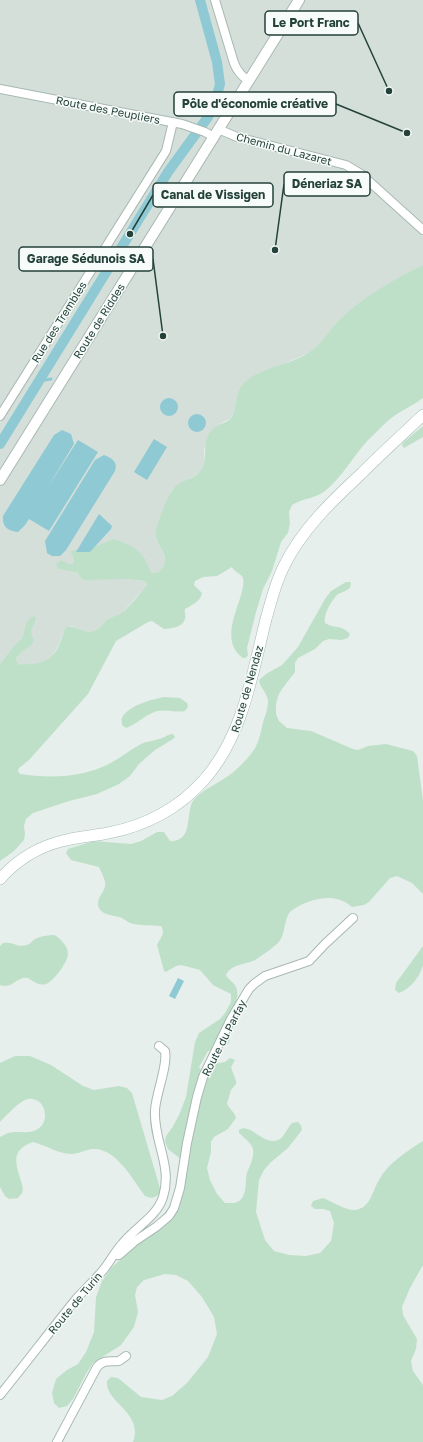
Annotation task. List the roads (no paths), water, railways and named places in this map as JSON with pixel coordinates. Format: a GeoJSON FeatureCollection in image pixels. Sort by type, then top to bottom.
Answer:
{"type":"FeatureCollection","features":[{"type":"Feature","properties":{"kind":"main road","name":"Route de Nendaz"},"geometry":{"type":"LineString","coordinates":[[0,879],[9,869],[29,855],[50,844],[63,840],[109,833],[139,824],[159,815],[180,802],[202,782],[224,753],[236,730],[277,583],[291,553],[304,534],[331,503],[423,415]]}},
{"type":"Feature","properties":{"kind":"street"},"geometry":{"type":"LineString","coordinates":[[215,0],[234,63],[241,75],[249,81]]}},
{"type":"Feature","properties":{"kind":"street","name":"Route de Riddes"},"geometry":{"type":"LineString","coordinates":[[0,480],[212,133],[249,81],[299,0]]}},
{"type":"Feature","properties":{"kind":"street","name":"Route des Peupliers"},"geometry":{"type":"LineString","coordinates":[[0,89],[190,125],[212,133]]}},
{"type":"Feature","properties":{"kind":"street","name":"Rue des Trembles"},"geometry":{"type":"LineString","coordinates":[[0,416],[166,151],[173,122]]}},
{"type":"Feature","properties":{"kind":"street","name":"Chemin du Lazaret"},"geometry":{"type":"LineString","coordinates":[[212,133],[237,137],[346,165],[361,174],[423,230]]}},
{"type":"Feature","properties":{"kind":"street","name":"Route du Parfay"},"geometry":{"type":"LineString","coordinates":[[114,1255],[118,1255],[156,1227],[169,1216],[174,1208],[180,1188],[189,1135],[203,1077],[231,1019],[249,989],[265,976],[309,960],[324,944],[353,918]]}},
{"type":"Feature","properties":{"kind":"street","name":"Route de Turin"},"geometry":{"type":"LineString","coordinates":[[0,1395],[74,1303],[104,1269],[130,1235],[160,1206],[164,1196],[164,1162],[154,1112],[165,1058],[165,1051],[159,1046]]}},
{"type":"Feature","properties":{"kind":"street"},"geometry":{"type":"LineString","coordinates":[[57,1442],[97,1367],[104,1361],[119,1361],[126,1356]]}},
{"type":"Feature","properties":{"kind":"water"},"geometry":{"type":"Polygon","coordinates":[[[169,398],[175,401],[178,407],[175,413],[169,416],[163,413],[160,407],[163,401],[169,398]]]}},
{"type":"Feature","properties":{"kind":"water"},"geometry":{"type":"Polygon","coordinates":[[[197,414],[203,417],[206,423],[203,429],[197,432],[191,429],[188,423],[191,417],[197,414]]]}},
{"type":"Feature","properties":{"kind":"water"},"geometry":{"type":"Polygon","coordinates":[[[62,430],[71,434],[74,444],[46,490],[78,440],[98,452],[49,531],[29,519],[18,532],[11,531],[6,528],[3,516],[54,435],[62,430]]]}},
{"type":"Feature","properties":{"kind":"water"},"geometry":{"type":"Polygon","coordinates":[[[154,439],[167,447],[147,480],[134,472],[154,439]]]}},
{"type":"Feature","properties":{"kind":"water"},"geometry":{"type":"Polygon","coordinates":[[[104,455],[114,461],[116,465],[115,471],[66,550],[60,556],[52,556],[47,553],[45,541],[95,460],[104,455]]]}},
{"type":"Feature","properties":{"kind":"water"},"geometry":{"type":"Polygon","coordinates":[[[99,514],[112,526],[111,529],[90,552],[76,552],[99,514]]]}},
{"type":"Feature","properties":{"kind":"water"},"geometry":{"type":"Polygon","coordinates":[[[178,978],[184,981],[175,999],[169,996],[178,978]]]}},
{"type":"Feature","properties":{"kind":"waterway"},"geometry":{"type":"LineString","coordinates":[[0,444],[168,172],[208,117],[216,99],[220,84],[217,62],[200,0]]}},
{"type":"Feature","properties":{"kind":"waterway"},"geometry":{"type":"LineString","coordinates":[[39,381],[51,379]]}},
{"type":"Feature","properties":{"kind":"place","name":"Le Port Franc"},"geometry":{"type":"Point","coordinates":[389,91]}},
{"type":"Feature","properties":{"kind":"place","name":"Pôle d'économie créative"},"geometry":{"type":"Point","coordinates":[407,133]}},
{"type":"Feature","properties":{"kind":"place","name":"Canal de Vissigen"},"geometry":{"type":"Point","coordinates":[130,234]}},
{"type":"Feature","properties":{"kind":"place","name":"Déneriaz SA"},"geometry":{"type":"Point","coordinates":[275,250]}},
{"type":"Feature","properties":{"kind":"place","name":"Garage Sédunois SA"},"geometry":{"type":"Point","coordinates":[163,336]}}]}
